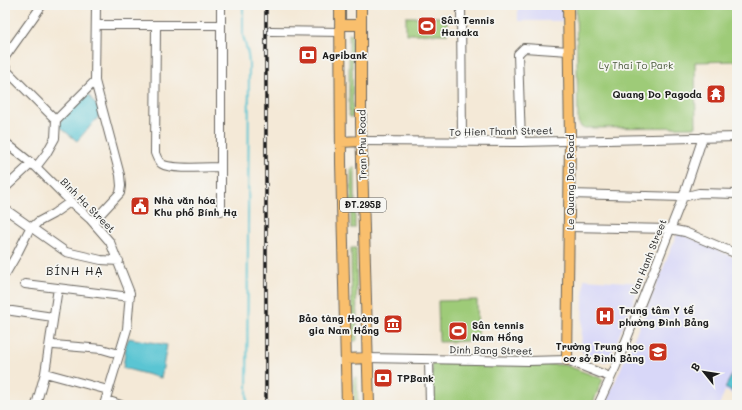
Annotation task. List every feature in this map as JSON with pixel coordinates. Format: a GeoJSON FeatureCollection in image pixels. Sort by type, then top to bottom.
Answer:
{"type":"FeatureCollection","features":[{"type":"Feature","properties":{"kind":"main road","name":"Tran Phu Road"},"geometry":{"type":"LineString","coordinates":[[340,5],[346,405]]}},
{"type":"Feature","properties":{"kind":"main road","name":"Tran Phu Road"},"geometry":{"type":"LineString","coordinates":[[361,5],[361,141],[369,405]]}},
{"type":"Feature","properties":{"kind":"main road","name":"Le Quang Dao Road"},"geometry":{"type":"LineString","coordinates":[[567,360],[570,227],[568,5]]}},
{"type":"Feature","properties":{"kind":"main road"},"geometry":{"type":"LineString","coordinates":[[340,28],[361,25]]}},
{"type":"Feature","properties":{"kind":"main road"},"geometry":{"type":"LineString","coordinates":[[341,142],[361,141]]}},
{"type":"Feature","properties":{"kind":"main road"},"geometry":{"type":"LineString","coordinates":[[346,359],[368,358]]}},
{"type":"Feature","properties":{"kind":"street"},"geometry":{"type":"LineString","coordinates":[[5,57],[42,5]]}},
{"type":"Feature","properties":{"kind":"street"},"geometry":{"type":"LineString","coordinates":[[93,222],[120,193],[121,186],[120,175],[96,81],[96,5]]}},
{"type":"Feature","properties":{"kind":"street"},"geometry":{"type":"LineString","coordinates":[[221,5],[221,211]]}},
{"type":"Feature","properties":{"kind":"street"},"geometry":{"type":"LineString","coordinates":[[461,5],[462,142]]}},
{"type":"Feature","properties":{"kind":"street"},"geometry":{"type":"LineString","coordinates":[[96,25],[221,25]]}},
{"type":"Feature","properties":{"kind":"street"},"geometry":{"type":"LineString","coordinates":[[156,25],[157,159],[161,164],[170,167],[221,167]]}},
{"type":"Feature","properties":{"kind":"street"},"geometry":{"type":"LineString","coordinates":[[271,31],[340,28]]}},
{"type":"Feature","properties":{"kind":"street"},"geometry":{"type":"LineString","coordinates":[[521,142],[518,54],[524,48],[569,51]]}},
{"type":"Feature","properties":{"kind":"street"},"geometry":{"type":"LineString","coordinates":[[5,66],[8,72],[56,120]]}},
{"type":"Feature","properties":{"kind":"street"},"geometry":{"type":"LineString","coordinates":[[5,188],[46,154],[55,138],[56,120],[96,81]]}},
{"type":"Feature","properties":{"kind":"street","name":"Van Hanh Street"},"geometry":{"type":"LineString","coordinates":[[599,403],[683,198],[703,137]]}},
{"type":"Feature","properties":{"kind":"street","name":"To Hien Thanh Street"},"geometry":{"type":"LineString","coordinates":[[361,141],[521,142],[737,137]]}},
{"type":"Feature","properties":{"kind":"street","name":"Binh Ha Street"},"geometry":{"type":"LineString","coordinates":[[5,142],[34,165],[70,202],[93,222],[110,242],[119,261],[130,293],[127,329],[105,402]]}},
{"type":"Feature","properties":{"kind":"street"},"geometry":{"type":"LineString","coordinates":[[570,194],[683,198],[699,193],[737,194]]}},
{"type":"Feature","properties":{"kind":"street"},"geometry":{"type":"LineString","coordinates":[[6,273],[32,228],[38,222],[70,202]]}},
{"type":"Feature","properties":{"kind":"street"},"geometry":{"type":"LineString","coordinates":[[5,209],[66,252],[101,260],[119,261]]}},
{"type":"Feature","properties":{"kind":"street"},"geometry":{"type":"LineString","coordinates":[[570,227],[670,229],[685,232],[737,254]]}},
{"type":"Feature","properties":{"kind":"street"},"geometry":{"type":"LineString","coordinates":[[725,248],[737,248]]}},
{"type":"Feature","properties":{"kind":"street"},"geometry":{"type":"LineString","coordinates":[[25,284],[130,297]]}},
{"type":"Feature","properties":{"kind":"street"},"geometry":{"type":"LineString","coordinates":[[36,405],[45,373],[58,288]]}},
{"type":"Feature","properties":{"kind":"street"},"geometry":{"type":"LineString","coordinates":[[12,310],[53,317]]}},
{"type":"Feature","properties":{"kind":"street"},"geometry":{"type":"LineString","coordinates":[[50,343],[102,349],[119,354]]}},
{"type":"Feature","properties":{"kind":"street","name":"Dinh Bang Street"},"geometry":{"type":"LineString","coordinates":[[368,358],[429,360],[567,360],[610,377]]}},
{"type":"Feature","properties":{"kind":"street"},"geometry":{"type":"LineString","coordinates":[[429,360],[430,405]]}},
{"type":"Feature","properties":{"kind":"street"},"geometry":{"type":"LineString","coordinates":[[45,373],[108,390]]}},
{"type":"Feature","properties":{"kind":"street"},"geometry":{"type":"LineString","coordinates":[[105,402],[121,405]]}},
{"type":"Feature","properties":{"kind":"street"},"geometry":{"type":"LineString","coordinates":[[599,403],[608,405]]}},
{"type":"Feature","properties":{"kind":"shaded area"},"geometry":{"type":"Polygon","coordinates":[[[518,5],[562,5],[563,21],[518,21],[518,5]]]}},
{"type":"Feature","properties":{"kind":"shaded area"},"geometry":{"type":"Polygon","coordinates":[[[678,232],[737,259],[737,396],[725,391],[719,405],[617,405],[607,400],[678,232]]]}},
{"type":"Feature","properties":{"kind":"shaded area","name":"Trung tâm Y tế phường Đình Bảng"},"geometry":{"type":"Polygon","coordinates":[[[584,279],[641,283],[609,360],[605,362],[584,354],[581,350],[584,279]]]}},
{"type":"Feature","properties":{"kind":"green space","name":"Ly Thai To Park"},"geometry":{"type":"Polygon","coordinates":[[[576,5],[737,5],[737,61],[695,62],[696,127],[582,128],[578,122],[576,5]]]}},
{"type":"Feature","properties":{"kind":"green space","name":"Sân Tennis Hanaka"},"geometry":{"type":"Polygon","coordinates":[[[406,17],[447,17],[447,34],[406,34],[406,17]]]}},
{"type":"Feature","properties":{"kind":"green space"},"geometry":{"type":"Polygon","coordinates":[[[349,34],[352,35],[352,117],[349,115],[349,34]]]}},
{"type":"Feature","properties":{"kind":"green space"},"geometry":{"type":"Polygon","coordinates":[[[353,167],[355,169],[355,228],[351,228],[351,169],[353,167]]]}},
{"type":"Feature","properties":{"kind":"green space"},"geometry":{"type":"Polygon","coordinates":[[[351,248],[356,248],[357,340],[354,342],[352,339],[351,248]]]}},
{"type":"Feature","properties":{"kind":"green space"},"geometry":{"type":"Polygon","coordinates":[[[477,300],[478,341],[439,342],[438,301],[477,300]]]}},
{"type":"Feature","properties":{"kind":"green space"},"geometry":{"type":"Polygon","coordinates":[[[432,362],[495,362],[565,365],[603,379],[592,405],[433,405],[432,362]]]}},
{"type":"Feature","properties":{"kind":"green space"},"geometry":{"type":"Polygon","coordinates":[[[355,377],[357,378],[358,405],[354,405],[353,380],[355,377]]]}},
{"type":"Feature","properties":{"kind":"water"},"geometry":{"type":"Polygon","coordinates":[[[88,94],[102,113],[77,141],[62,129],[59,124],[62,118],[88,94]]]}},
{"type":"Feature","properties":{"kind":"water"},"geometry":{"type":"Polygon","coordinates":[[[129,338],[167,345],[161,378],[123,368],[126,344],[129,338]]]}},
{"type":"Feature","properties":{"kind":"water"},"geometry":{"type":"Polygon","coordinates":[[[733,373],[737,375],[737,394],[725,388],[733,373]]]}},
{"type":"Feature","properties":{"kind":"waterway"},"geometry":{"type":"LineString","coordinates":[[243,5],[243,36],[249,64],[247,405]]}},
{"type":"Feature","properties":{"kind":"railway"},"geometry":{"type":"LineString","coordinates":[[266,5],[266,405]]}},
{"type":"Feature","properties":{"kind":"place","name":"Sân Tennis Hanaka"},"geometry":{"type":"Point","coordinates":[427,26]}},
{"type":"Feature","properties":{"kind":"place","name":"Agribank"},"geometry":{"type":"Point","coordinates":[308,55]}},
{"type":"Feature","properties":{"kind":"place","name":"Quang Do Pagoda"},"geometry":{"type":"Point","coordinates":[716,94]}},
{"type":"Feature","properties":{"kind":"place","name":"Nhà văn hóa Khu phố Bính Hạ"},"geometry":{"type":"Point","coordinates":[140,206]}},
{"type":"Feature","properties":{"kind":"place","name":"Trung tâm Y tế phường Đình Bảng"},"geometry":{"type":"Point","coordinates":[605,316]}},
{"type":"Feature","properties":{"kind":"place","name":"Bảo tàng Hoàng gia Nam Hồng"},"geometry":{"type":"Point","coordinates":[393,324]}},
{"type":"Feature","properties":{"kind":"place","name":"Sân tennis Nam Hồng"},"geometry":{"type":"Point","coordinates":[458,331]}},
{"type":"Feature","properties":{"kind":"place","name":"Trường Trung học cơ sở Đình Bảng"},"geometry":{"type":"Point","coordinates":[658,352]}},
{"type":"Feature","properties":{"kind":"place","name":"TPBank"},"geometry":{"type":"Point","coordinates":[383,378]}},
{"type":"Feature","properties":{"kind":"district","name":"BÍNH HẠ"},"geometry":{"type":"Point","coordinates":[75,271]}}]}
